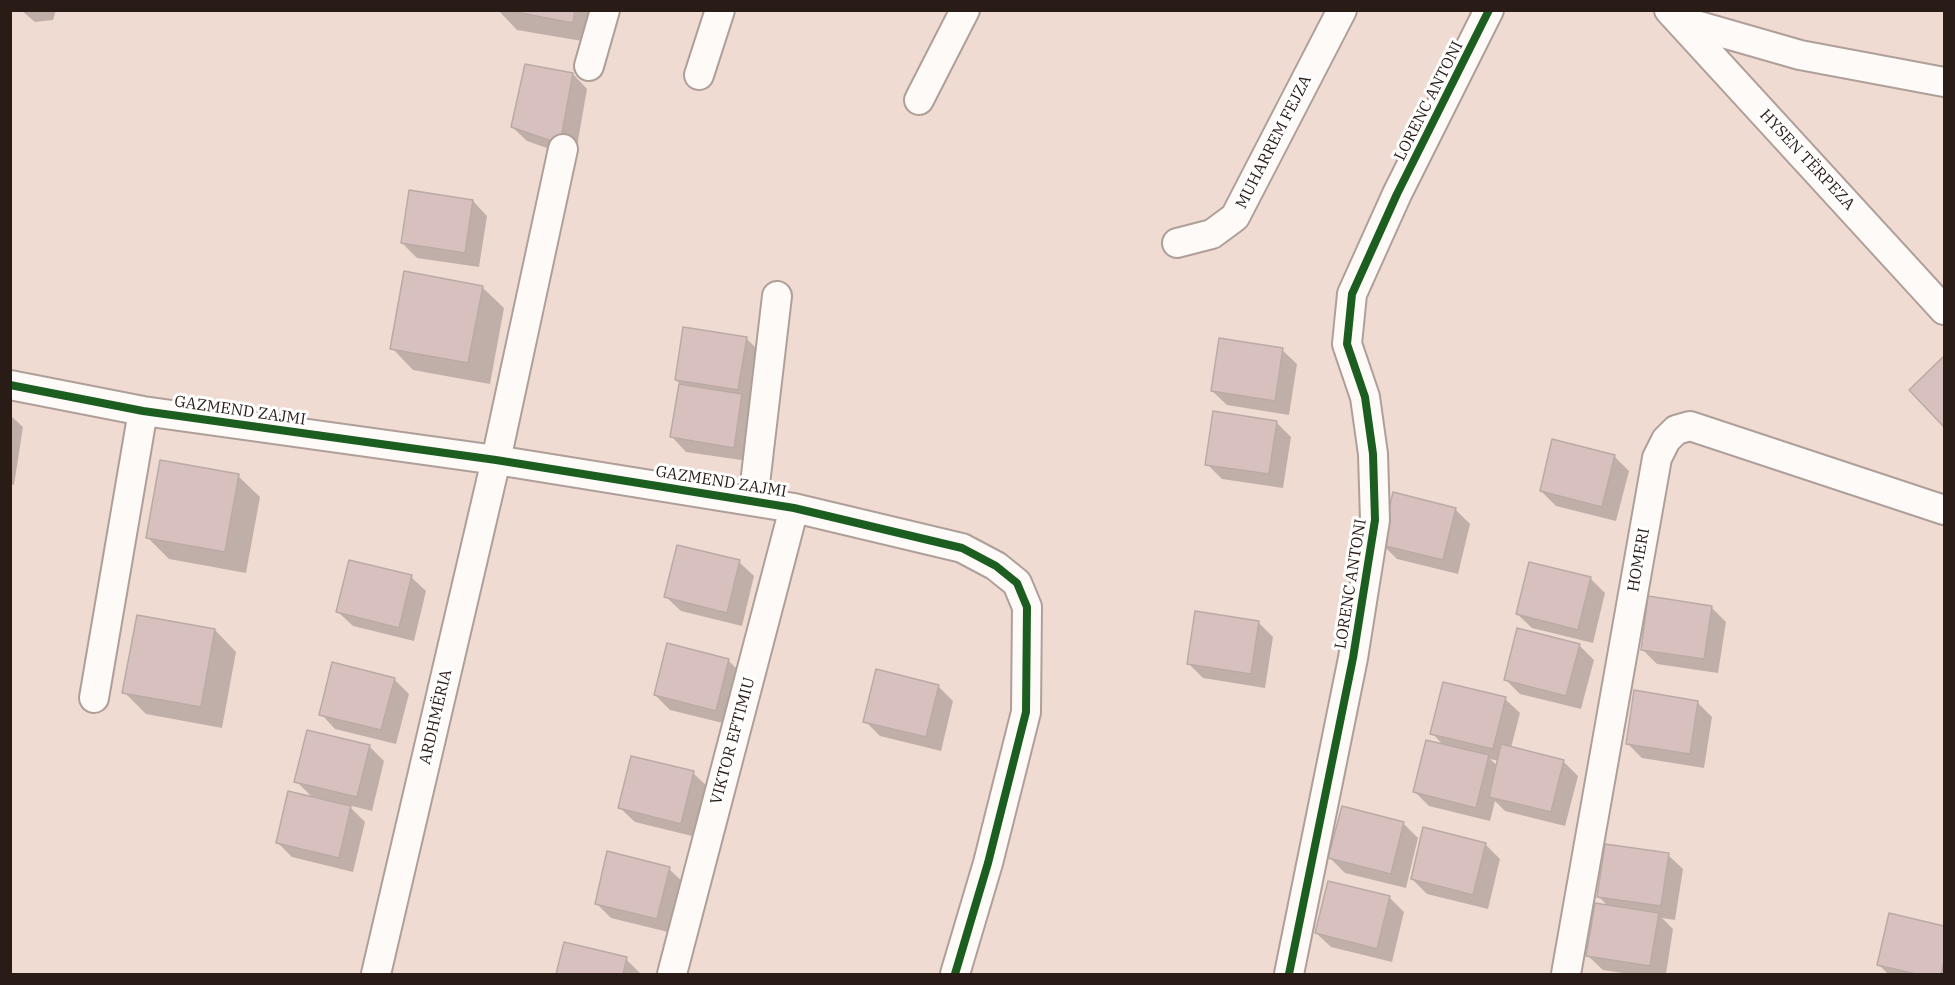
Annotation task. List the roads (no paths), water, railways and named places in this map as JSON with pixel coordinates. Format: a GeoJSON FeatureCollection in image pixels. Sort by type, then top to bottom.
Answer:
{"type":"FeatureCollection","features":[{"type":"Feature","properties":{"kind":"street"},"geometry":{"type":"LineString","coordinates":[[589,66],[606,10]]}},
{"type":"Feature","properties":{"kind":"street"},"geometry":{"type":"LineString","coordinates":[[699,75],[720,10]]}},
{"type":"Feature","properties":{"kind":"street"},"geometry":{"type":"LineString","coordinates":[[920,100],[965,10]]}},
{"type":"Feature","properties":{"kind":"street","name":"MUHARREM FEJZA"},"geometry":{"type":"LineString","coordinates":[[1177,243],[1212,234],[1235,217],[1342,10]]}},
{"type":"Feature","properties":{"kind":"street","name":"LORENC ANTONI"},"geometry":{"type":"LineString","coordinates":[[1288,975],[1353,658],[1375,520],[1373,454],[1365,397],[1347,344],[1352,294],[1397,194],[1489,10]]}},
{"type":"Feature","properties":{"kind":"street"},"geometry":{"type":"LineString","coordinates":[[1674,15],[1800,55],[1944,82]]}},
{"type":"Feature","properties":{"kind":"street","name":"HYSEN TËRPEZA"},"geometry":{"type":"LineString","coordinates":[[1674,15],[1944,310]]}},
{"type":"Feature","properties":{"kind":"street"},"geometry":{"type":"LineString","coordinates":[[496,460],[563,149]]}},
{"type":"Feature","properties":{"kind":"street","name":"GAZMEND ZAJMI"},"geometry":{"type":"LineString","coordinates":[[753,501],[777,296]]}},
{"type":"Feature","properties":{"kind":"street","name":"GAZMEND ZAJMI"},"geometry":{"type":"LineString","coordinates":[[10,384],[143,411],[496,460],[794,508],[962,548],[996,566],[1017,583],[1027,608],[1026,712],[988,863],[955,975]]}},
{"type":"Feature","properties":{"kind":"street"},"geometry":{"type":"LineString","coordinates":[[94,698],[143,411]]}},
{"type":"Feature","properties":{"kind":"street","name":"HOMERI"},"geometry":{"type":"LineString","coordinates":[[1566,975],[1657,458],[1666,440],[1676,430],[1690,426],[1944,510]]}},
{"type":"Feature","properties":{"kind":"street","name":"ARDHMËRIA"},"geometry":{"type":"LineString","coordinates":[[376,975],[496,460]]}},
{"type":"Feature","properties":{"kind":"street","name":"VIKTOR EFTIMIU"},"geometry":{"type":"LineString","coordinates":[[672,975],[794,508]]}}]}
